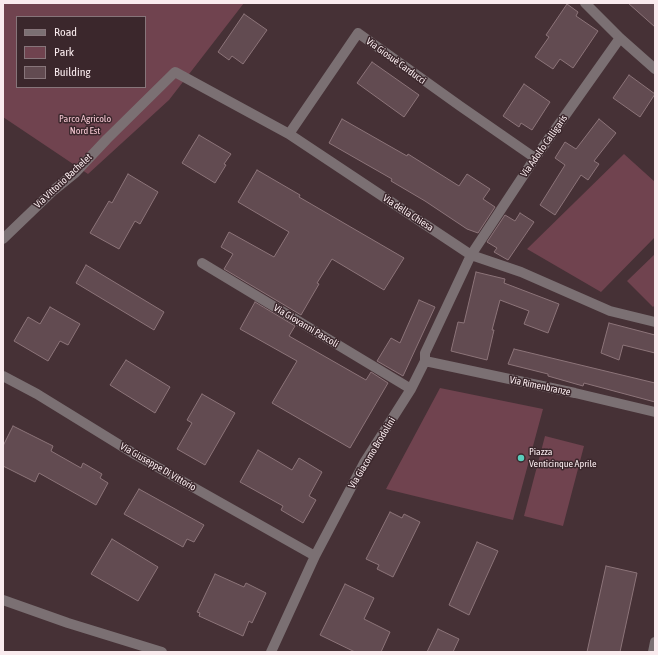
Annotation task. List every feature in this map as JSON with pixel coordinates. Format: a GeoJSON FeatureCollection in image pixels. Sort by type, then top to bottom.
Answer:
{"type":"FeatureCollection","features":[{"type":"Feature","properties":{"kind":"street"},"geometry":{"type":"LineString","coordinates":[[585,3],[620,38],[655,69]]}},
{"type":"Feature","properties":{"kind":"street","name":"Via Giosuè Carducci"},"geometry":{"type":"LineString","coordinates":[[288,134],[358,33],[535,158]]}},
{"type":"Feature","properties":{"kind":"street","name":"Via Adolfo Calligaris"},"geometry":{"type":"LineString","coordinates":[[471,255],[535,158],[620,38]]}},
{"type":"Feature","properties":{"kind":"street","name":"Via della Chiesa"},"geometry":{"type":"LineString","coordinates":[[175,72],[288,134],[471,255],[521,272],[610,311],[655,322]]}},
{"type":"Feature","properties":{"kind":"street","name":"Via Vittorio Bachelet"},"geometry":{"type":"LineString","coordinates":[[3,239],[54,190],[75,173],[175,72]]}},
{"type":"Feature","properties":{"kind":"street","name":"Via Giacomo Brodolini"},"geometry":{"type":"LineString","coordinates":[[270,652],[315,556],[364,464],[411,389],[425,361],[425,354],[471,255]]}},
{"type":"Feature","properties":{"kind":"street","name":"Via Giovanni Pascoli"},"geometry":{"type":"LineString","coordinates":[[202,263],[411,389]]}},
{"type":"Feature","properties":{"kind":"street","name":"Via Rimenbranze"},"geometry":{"type":"LineString","coordinates":[[425,361],[655,412]]}},
{"type":"Feature","properties":{"kind":"street","name":"Via Giuseppe Di Vittorio"},"geometry":{"type":"LineString","coordinates":[[3,376],[37,394],[136,455],[315,556]]}},
{"type":"Feature","properties":{"kind":"street"},"geometry":{"type":"LineString","coordinates":[[3,600],[68,623],[162,652]]}},
{"type":"Feature","properties":{"kind":"street"},"geometry":{"type":"LineString","coordinates":[[653,652],[655,642]]}},
{"type":"Feature","properties":{"kind":"green space","name":"Parco Agricolo Nord Est"},"geometry":{"type":"Polygon","coordinates":[[[3,3],[244,3],[169,100],[88,174],[3,117],[3,3]]]}},
{"type":"Feature","properties":{"kind":"green space"},"geometry":{"type":"Polygon","coordinates":[[[624,154],[655,182],[655,237],[601,292],[527,249],[624,154]]]}},
{"type":"Feature","properties":{"kind":"green space"},"geometry":{"type":"Polygon","coordinates":[[[655,254],[655,305],[653,307],[627,281],[655,254]]]}},
{"type":"Feature","properties":{"kind":"green space"},"geometry":{"type":"Polygon","coordinates":[[[440,388],[543,409],[513,520],[386,489],[440,388]]]}},
{"type":"Feature","properties":{"kind":"green space"},"geometry":{"type":"Polygon","coordinates":[[[545,436],[584,446],[563,526],[524,516],[545,436]]]}},
{"type":"Feature","properties":{"kind":"building"},"geometry":{"type":"Polygon","coordinates":[[[628,3],[655,3],[655,27],[628,3]]]}},
{"type":"Feature","properties":{"kind":"building"},"geometry":{"type":"Polygon","coordinates":[[[567,4],[578,12],[576,16],[598,31],[573,68],[560,59],[553,69],[535,57],[549,37],[546,35],[567,4]]]}},
{"type":"Feature","properties":{"kind":"building"},"geometry":{"type":"Polygon","coordinates":[[[244,14],[267,30],[243,64],[232,56],[229,60],[218,52],[244,14]]]}},
{"type":"Feature","properties":{"kind":"building"},"geometry":{"type":"Polygon","coordinates":[[[372,62],[419,95],[404,117],[357,83],[372,62]]]}},
{"type":"Feature","properties":{"kind":"building"},"geometry":{"type":"Polygon","coordinates":[[[629,75],[655,94],[640,117],[613,98],[629,75]]]}},
{"type":"Feature","properties":{"kind":"building"},"geometry":{"type":"Polygon","coordinates":[[[524,84],[550,102],[532,130],[521,123],[519,127],[503,116],[524,84]]]}},
{"type":"Feature","properties":{"kind":"building"},"geometry":{"type":"Polygon","coordinates":[[[342,119],[407,156],[408,154],[459,186],[467,174],[490,189],[483,199],[495,207],[478,233],[467,229],[425,201],[391,181],[392,179],[329,143],[342,119]]]}},
{"type":"Feature","properties":{"kind":"building"},"geometry":{"type":"Polygon","coordinates":[[[599,119],[616,133],[594,161],[599,164],[588,180],[581,175],[555,215],[540,205],[565,165],[555,158],[565,142],[576,149],[599,119]]]}},
{"type":"Feature","properties":{"kind":"building"},"geometry":{"type":"Polygon","coordinates":[[[199,135],[231,154],[224,164],[226,165],[215,183],[182,163],[199,135]]]}},
{"type":"Feature","properties":{"kind":"building"},"geometry":{"type":"Polygon","coordinates":[[[257,170],[300,195],[299,197],[404,258],[384,290],[332,259],[317,283],[319,284],[301,315],[224,269],[233,254],[221,247],[229,232],[274,257],[289,232],[238,202],[257,170]]]}},
{"type":"Feature","properties":{"kind":"building"},"geometry":{"type":"Polygon","coordinates":[[[128,174],[158,192],[140,224],[135,221],[119,249],[90,233],[109,201],[112,203],[128,174]]]}},
{"type":"Feature","properties":{"kind":"building"},"geometry":{"type":"Polygon","coordinates":[[[520,213],[534,222],[508,260],[494,252],[497,248],[487,242],[505,215],[515,221],[520,213]]]}},
{"type":"Feature","properties":{"kind":"building"},"geometry":{"type":"Polygon","coordinates":[[[86,265],[164,312],[154,330],[76,283],[86,265]]]}},
{"type":"Feature","properties":{"kind":"building"},"geometry":{"type":"Polygon","coordinates":[[[476,272],[505,279],[504,283],[559,304],[548,333],[524,324],[529,311],[500,300],[492,330],[494,330],[487,360],[451,351],[458,322],[464,323],[476,272]]]}},
{"type":"Feature","properties":{"kind":"building"},"geometry":{"type":"Polygon","coordinates":[[[419,300],[435,307],[403,376],[377,361],[391,338],[400,343],[419,300]]]}},
{"type":"Feature","properties":{"kind":"building"},"geometry":{"type":"Polygon","coordinates":[[[255,302],[295,326],[289,336],[366,380],[371,372],[388,383],[350,448],[272,403],[297,361],[240,329],[255,302]]]}},
{"type":"Feature","properties":{"kind":"building"},"geometry":{"type":"Polygon","coordinates":[[[50,307],[80,324],[68,345],[60,341],[48,361],[14,341],[28,317],[40,324],[50,307]]]}},
{"type":"Feature","properties":{"kind":"building"},"geometry":{"type":"Polygon","coordinates":[[[609,323],[655,335],[655,353],[623,345],[619,360],[601,353],[609,323]]]}},
{"type":"Feature","properties":{"kind":"building"},"geometry":{"type":"Polygon","coordinates":[[[514,349],[655,383],[655,402],[584,383],[583,386],[548,376],[548,374],[508,364],[514,349]]]}},
{"type":"Feature","properties":{"kind":"building"},"geometry":{"type":"Polygon","coordinates":[[[126,360],[170,387],[155,413],[110,385],[126,360]]]}},
{"type":"Feature","properties":{"kind":"building"},"geometry":{"type":"Polygon","coordinates":[[[202,394],[235,413],[205,465],[177,449],[192,423],[187,420],[202,394]]]}},
{"type":"Feature","properties":{"kind":"building"},"geometry":{"type":"Polygon","coordinates":[[[13,426],[53,446],[51,451],[81,468],[83,463],[102,474],[100,478],[108,483],[96,505],[39,473],[35,482],[3,466],[3,446],[13,426]]]}},
{"type":"Feature","properties":{"kind":"building"},"geometry":{"type":"Polygon","coordinates":[[[258,450],[292,470],[299,458],[322,472],[309,496],[316,500],[303,523],[281,510],[283,506],[240,482],[258,450]]]}},
{"type":"Feature","properties":{"kind":"building"},"geometry":{"type":"Polygon","coordinates":[[[139,489],[204,525],[194,542],[187,539],[183,547],[124,514],[139,489]]]}},
{"type":"Feature","properties":{"kind":"building"},"geometry":{"type":"Polygon","coordinates":[[[390,512],[402,518],[404,514],[420,522],[393,577],[377,569],[379,565],[366,559],[390,512]]]}},
{"type":"Feature","properties":{"kind":"building"},"geometry":{"type":"Polygon","coordinates":[[[112,539],[158,567],[138,601],[91,574],[112,539]]]}},
{"type":"Feature","properties":{"kind":"building"},"geometry":{"type":"Polygon","coordinates":[[[477,542],[498,551],[469,615],[449,605],[477,542]]]}},
{"type":"Feature","properties":{"kind":"building"},"geometry":{"type":"Polygon","coordinates":[[[606,566],[637,573],[620,652],[587,652],[606,566]]]}},
{"type":"Feature","properties":{"kind":"building"},"geometry":{"type":"Polygon","coordinates":[[[215,574],[244,587],[246,583],[266,593],[252,623],[249,621],[243,636],[199,616],[200,613],[197,612],[215,574]]]}},
{"type":"Feature","properties":{"kind":"building"},"geometry":{"type":"Polygon","coordinates":[[[345,584],[374,598],[364,619],[390,632],[381,652],[355,652],[320,635],[345,584]]]}},
{"type":"Feature","properties":{"kind":"building"},"geometry":{"type":"Polygon","coordinates":[[[438,629],[459,639],[453,652],[427,652],[438,629]]]}},
{"type":"Feature","properties":{"kind":"place","name":"Piazza Venticinque Aprile"},"geometry":{"type":"Point","coordinates":[521,458]}}]}
